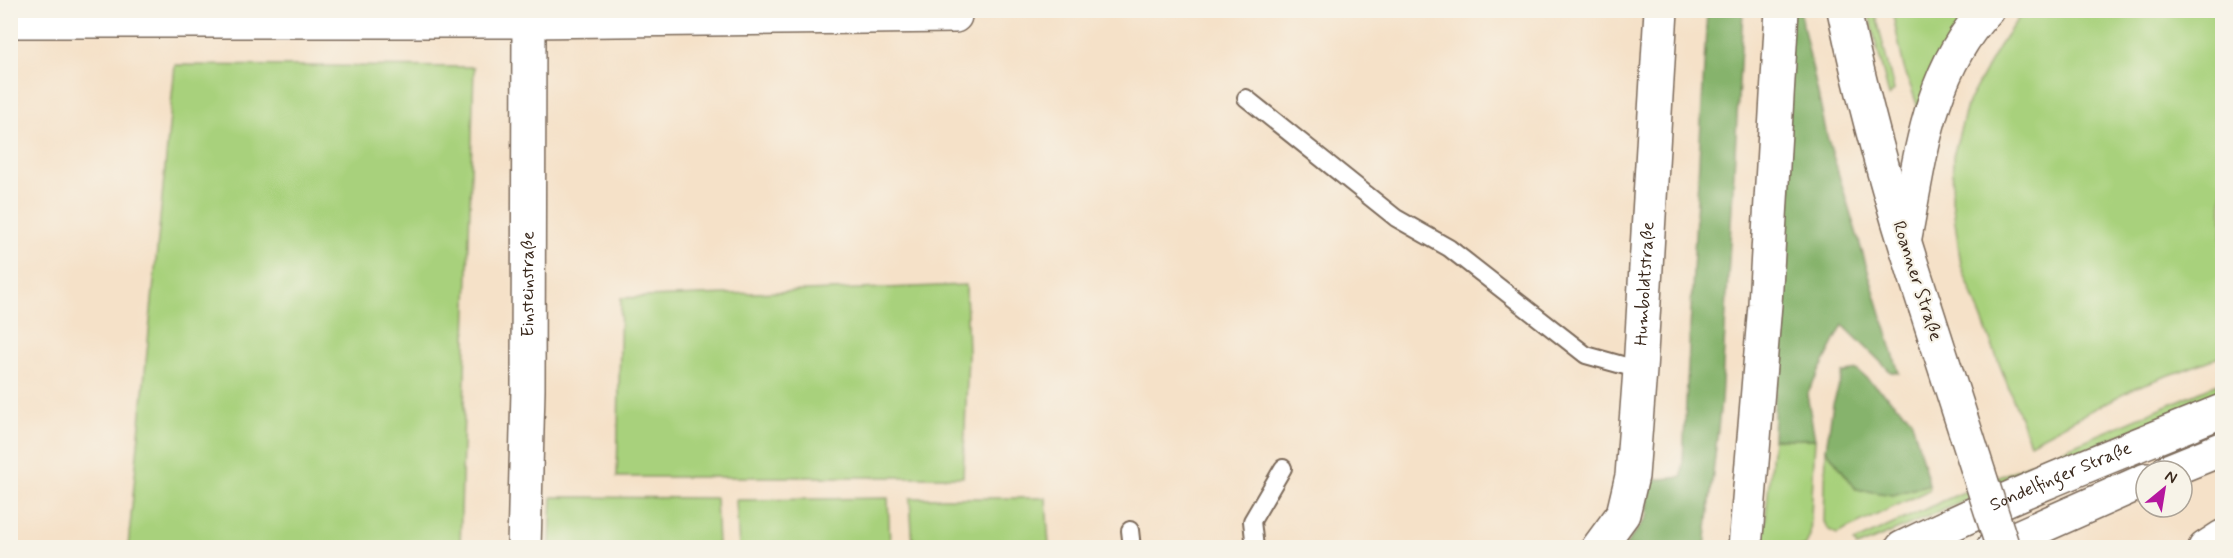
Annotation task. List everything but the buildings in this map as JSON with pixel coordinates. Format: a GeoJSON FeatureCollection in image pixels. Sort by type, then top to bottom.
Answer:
{"type":"FeatureCollection","features":[{"type":"Feature","properties":{"kind":"street","name":"Humboldtstraße"},"geometry":{"type":"LineString","coordinates":[[1598,548],[1623,514],[1632,477],[1641,370],[1661,10]]}},
{"type":"Feature","properties":{"kind":"street"},"geometry":{"type":"LineString","coordinates":[[1745,548],[1765,304],[1782,10]]}},
{"type":"Feature","properties":{"kind":"street","name":"Roanner Straße"},"geometry":{"type":"LineString","coordinates":[[1844,10],[1865,104],[1904,242],[2003,548]]}},
{"type":"Feature","properties":{"kind":"street"},"geometry":{"type":"LineString","coordinates":[[1904,242],[1936,93],[1971,27],[1987,10]]}},
{"type":"Feature","properties":{"kind":"street"},"geometry":{"type":"LineString","coordinates":[[10,21],[357,16],[529,21],[955,16]]}},
{"type":"Feature","properties":{"kind":"street","name":"Einsteinstraße"},"geometry":{"type":"LineString","coordinates":[[524,548],[528,390],[529,21]]}},
{"type":"Feature","properties":{"kind":"street","name":"Sondelfinger Straße"},"geometry":{"type":"LineString","coordinates":[[1902,548],[1942,528],[2088,465],[2223,411]]}},
{"type":"Feature","properties":{"kind":"street"},"geometry":{"type":"LineString","coordinates":[[2194,460],[2223,448]]}},
{"type":"Feature","properties":{"kind":"street","name":"Sondelfinger Straße"},"geometry":{"type":"LineString","coordinates":[[1993,548],[2134,485]]}},
{"type":"Feature","properties":{"kind":"street"},"geometry":{"type":"LineString","coordinates":[[2205,548],[2223,537]]}},
{"type":"Feature","properties":{"kind":"lane"},"geometry":{"type":"LineString","coordinates":[[1246,98],[1396,218],[1449,248],[1586,355],[1641,370]]}},
{"type":"Feature","properties":{"kind":"lane"},"geometry":{"type":"LineString","coordinates":[[1255,548],[1252,521],[1283,468]]}},
{"type":"Feature","properties":{"kind":"lane"},"geometry":{"type":"LineString","coordinates":[[1130,530],[1132,548]]}},
{"type":"Feature","properties":{"kind":"green space"},"geometry":{"type":"Polygon","coordinates":[[[2024,10],[2222,11],[2222,356],[2134,388],[2030,443],[1961,265],[1952,200],[1953,156],[1968,102],[1999,46],[2024,10]]]}},
{"type":"Feature","properties":{"kind":"green space"},"geometry":{"type":"Polygon","coordinates":[[[1707,11],[1743,11],[1721,401],[1705,547],[1624,547],[1647,517],[1650,480],[1682,477],[1707,11]]]}},
{"type":"Feature","properties":{"kind":"green space"},"geometry":{"type":"Polygon","coordinates":[[[1790,11],[1800,11],[1827,136],[1899,373],[1891,372],[1843,325],[1807,395],[1815,439],[1773,439],[1790,11]]]}},
{"type":"Feature","properties":{"kind":"green space"},"geometry":{"type":"Polygon","coordinates":[[[1868,11],[1875,11],[1894,90],[1889,96],[1868,11]]]}},
{"type":"Feature","properties":{"kind":"green space"},"geometry":{"type":"Polygon","coordinates":[[[1892,11],[1974,11],[1919,110],[1904,68],[1892,11]]]}},
{"type":"Feature","properties":{"kind":"green space"},"geometry":{"type":"Polygon","coordinates":[[[175,65],[474,67],[460,547],[128,547],[175,65]]]}},
{"type":"Feature","properties":{"kind":"green space"},"geometry":{"type":"Polygon","coordinates":[[[966,285],[968,354],[963,477],[617,477],[621,298],[966,285]]]}},
{"type":"Feature","properties":{"kind":"green space"},"geometry":{"type":"Polygon","coordinates":[[[1857,370],[1911,418],[1929,484],[1893,495],[1856,489],[1826,449],[1833,404],[1843,373],[1857,370]]]}},
{"type":"Feature","properties":{"kind":"green space"},"geometry":{"type":"Polygon","coordinates":[[[2222,382],[2222,391],[1857,547],[1854,542],[1943,501],[2222,382]]]}},
{"type":"Feature","properties":{"kind":"green space"},"geometry":{"type":"Polygon","coordinates":[[[1773,439],[1815,439],[1810,535],[1805,547],[1763,547],[1773,439]]]}},
{"type":"Feature","properties":{"kind":"green space"},"geometry":{"type":"Polygon","coordinates":[[[1826,449],[1856,489],[1893,495],[1929,484],[1929,490],[1837,534],[1829,530],[1824,522],[1826,449]]]}},
{"type":"Feature","properties":{"kind":"green space"},"geometry":{"type":"Polygon","coordinates":[[[552,497],[716,498],[718,547],[550,547],[552,497]]]}},
{"type":"Feature","properties":{"kind":"green space"},"geometry":{"type":"Polygon","coordinates":[[[888,498],[890,547],[739,547],[736,500],[888,498]]]}},
{"type":"Feature","properties":{"kind":"green space"},"geometry":{"type":"Polygon","coordinates":[[[910,498],[1046,498],[1049,547],[913,547],[910,498]]]}}]}
